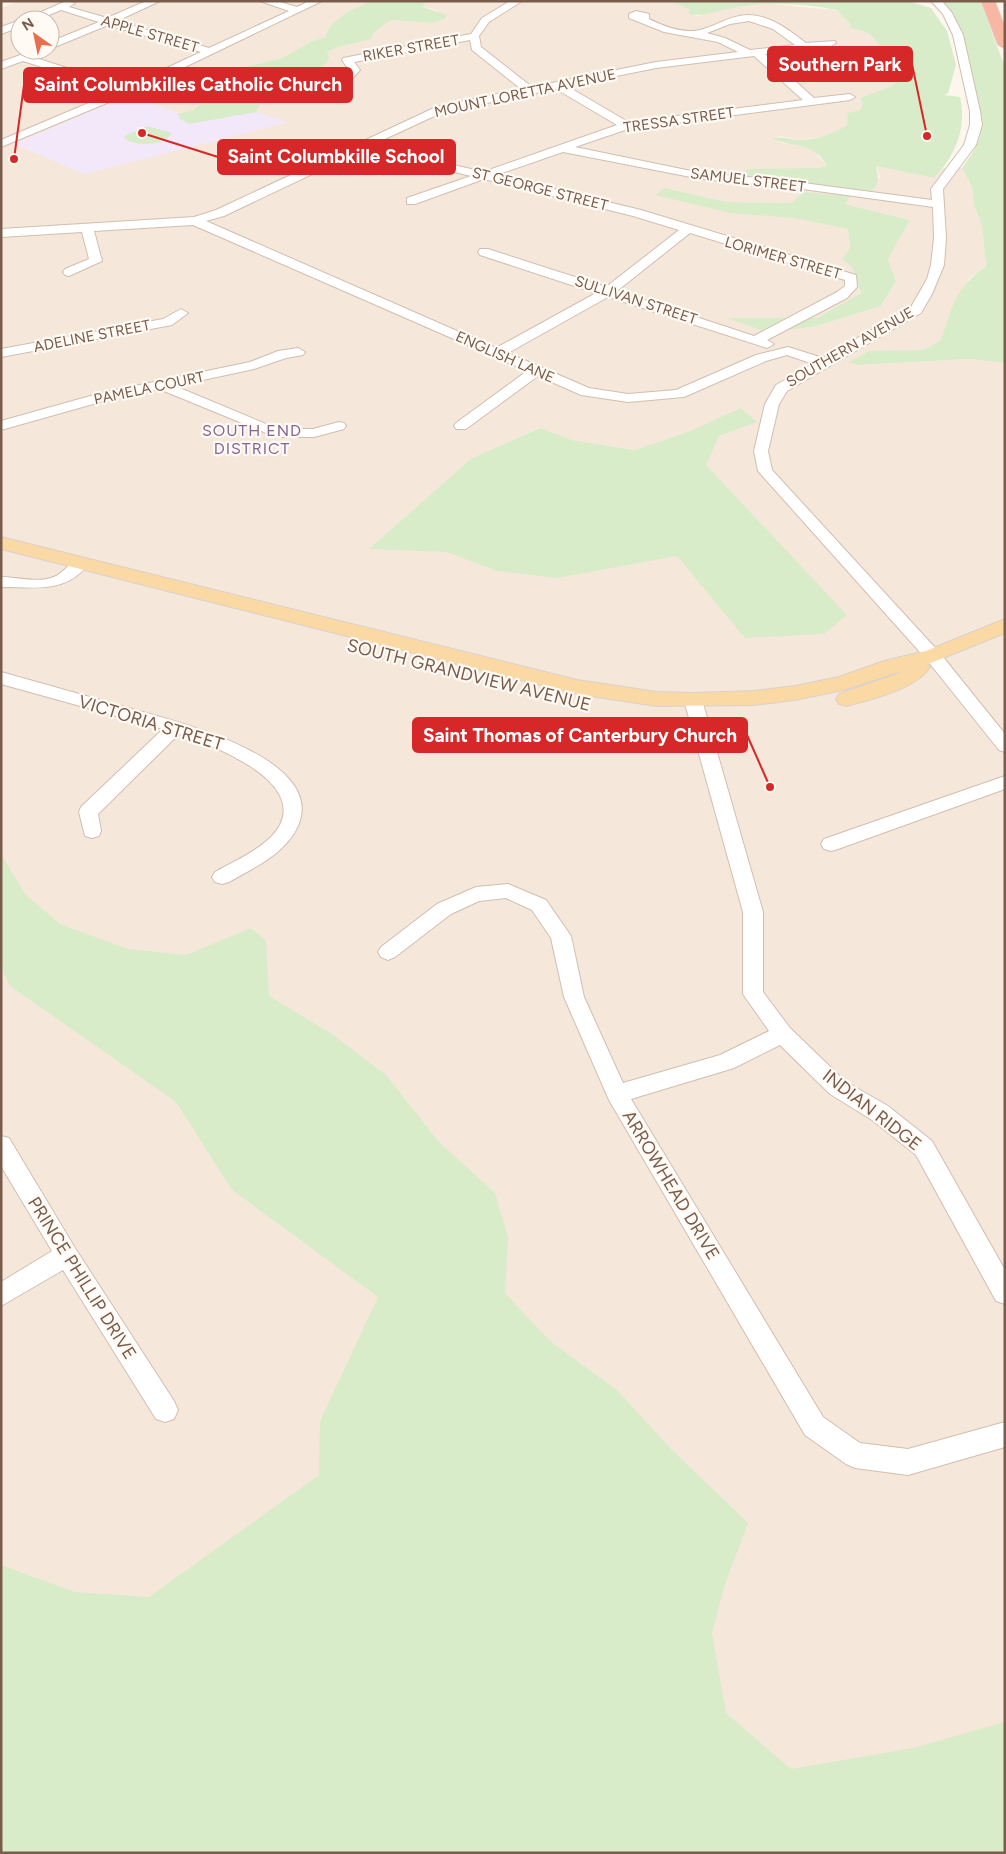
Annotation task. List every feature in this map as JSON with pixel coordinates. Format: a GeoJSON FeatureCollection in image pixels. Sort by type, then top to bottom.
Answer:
{"type":"FeatureCollection","features":[{"type":"Feature","properties":{"kind":"highway"},"geometry":{"type":"LineString","coordinates":[[988,1],[1005,45]]}},
{"type":"Feature","properties":{"kind":"main road","name":"SOUTH GRANDVIEW AVENUE"},"geometry":{"type":"LineString","coordinates":[[1,543],[71,573]]}},
{"type":"Feature","properties":{"kind":"main road","name":"SOUTH GRANDVIEW AVENUE"},"geometry":{"type":"LineString","coordinates":[[1,559],[71,573],[475,668],[592,706],[660,714],[695,708],[767,713],[846,699],[905,679],[933,656],[1005,625]]}},
{"type":"Feature","properties":{"kind":"street"},"geometry":{"type":"LineString","coordinates":[[55,10],[75,1]]}},
{"type":"Feature","properties":{"kind":"street"},"geometry":{"type":"LineString","coordinates":[[60,42],[155,1]]}},
{"type":"Feature","properties":{"kind":"street"},"geometry":{"type":"LineString","coordinates":[[265,1],[298,10]]}},
{"type":"Feature","properties":{"kind":"street"},"geometry":{"type":"LineString","coordinates":[[1,144],[127,91],[317,1]]}},
{"type":"Feature","properties":{"kind":"street"},"geometry":{"type":"LineString","coordinates":[[517,1],[485,20],[474,36],[476,48],[529,90]]}},
{"type":"Feature","properties":{"kind":"street","name":"SOUTHERN AVENUE"},"geometry":{"type":"LineString","coordinates":[[936,1],[947,13],[958,35],[975,111],[976,125],[970,145],[937,189],[942,234],[941,251],[930,290],[916,310],[781,388],[772,404],[762,451],[765,471],[933,656],[1005,746]]}},
{"type":"Feature","properties":{"kind":"street","name":"APPLE STREET"},"geometry":{"type":"LineString","coordinates":[[60,8],[211,52]]}},
{"type":"Feature","properties":{"kind":"street"},"geometry":{"type":"LineString","coordinates":[[698,33],[733,20],[760,18],[776,25],[803,46]]}},
{"type":"Feature","properties":{"kind":"street"},"geometry":{"type":"LineString","coordinates":[[642,19],[662,29],[698,33],[729,42],[752,53],[810,102]]}},
{"type":"Feature","properties":{"kind":"street","name":"RIKER STREET"},"geometry":{"type":"LineString","coordinates":[[299,100],[349,76],[356,70],[347,60],[474,36]]}},
{"type":"Feature","properties":{"kind":"street","name":"MOUNT LORETTA AVENUE"},"geometry":{"type":"LineString","coordinates":[[1,233],[196,221],[220,213],[440,109],[656,65],[832,43]]}},
{"type":"Feature","properties":{"kind":"street"},"geometry":{"type":"LineString","coordinates":[[1,66],[17,60]]}},
{"type":"Feature","properties":{"kind":"street"},"geometry":{"type":"LineString","coordinates":[[28,60],[127,91]]}},
{"type":"Feature","properties":{"kind":"street"},"geometry":{"type":"LineString","coordinates":[[557,85],[626,126]]}},
{"type":"Feature","properties":{"kind":"street","name":"TRESSA STREET"},"geometry":{"type":"LineString","coordinates":[[411,201],[626,126],[850,97]]}},
{"type":"Feature","properties":{"kind":"street"},"geometry":{"type":"LineString","coordinates":[[8,129],[22,135]]}},
{"type":"Feature","properties":{"kind":"street","name":"ST GEORGE STREET"},"geometry":{"type":"LineString","coordinates":[[362,146],[484,174],[637,213],[687,229]]}},
{"type":"Feature","properties":{"kind":"street","name":"SAMUEL STREET"},"geometry":{"type":"LineString","coordinates":[[559,148],[701,176],[781,183],[938,204]]}},
{"type":"Feature","properties":{"kind":"street","name":"ENGLISH LANE"},"geometry":{"type":"LineString","coordinates":[[196,221],[586,392],[628,398],[678,394],[761,358],[788,351]]}},
{"type":"Feature","properties":{"kind":"street"},"geometry":{"type":"LineString","coordinates":[[69,272],[96,261],[86,228]]}},
{"type":"Feature","properties":{"kind":"street"},"geometry":{"type":"LineString","coordinates":[[497,354],[609,291],[687,229]]}},
{"type":"Feature","properties":{"kind":"street","name":"LORIMER STREET"},"geometry":{"type":"LineString","coordinates":[[687,229],[851,278],[852,287],[842,295],[756,340]]}},
{"type":"Feature","properties":{"kind":"street","name":"SULLIVAN STREET"},"geometry":{"type":"LineString","coordinates":[[484,252],[609,291],[788,351]]}},
{"type":"Feature","properties":{"kind":"street","name":"ADELINE STREET"},"geometry":{"type":"LineString","coordinates":[[1,353],[167,322],[181,313]]}},
{"type":"Feature","properties":{"kind":"street"},"geometry":{"type":"LineString","coordinates":[[788,351],[825,363]]}},
{"type":"Feature","properties":{"kind":"street","name":"PAMELA COURT"},"geometry":{"type":"LineString","coordinates":[[1,426],[101,397],[254,365],[283,354],[298,352]]}},
{"type":"Feature","properties":{"kind":"street"},"geometry":{"type":"LineString","coordinates":[[460,426],[536,371]]}},
{"type":"Feature","properties":{"kind":"street"},"geometry":{"type":"LineString","coordinates":[[162,385],[276,433],[314,433],[339,426]]}},
{"type":"Feature","properties":{"kind":"street"},"geometry":{"type":"LineString","coordinates":[[1,582],[36,586],[71,573]]}},
{"type":"Feature","properties":{"kind":"street","name":"VICTORIA STREET"},"geometry":{"type":"LineString","coordinates":[[1,678],[176,727],[235,749],[250,758],[284,786],[293,806],[288,829],[268,849],[222,877]]}},
{"type":"Feature","properties":{"kind":"street","name":"INDIAN RIDGE"},"geometry":{"type":"LineString","coordinates":[[695,708],[753,912],[753,994],[783,1034],[838,1088],[880,1113],[924,1148],[1005,1293]]}},
{"type":"Feature","properties":{"kind":"street"},"geometry":{"type":"LineString","coordinates":[[92,831],[88,812],[176,727]]}},
{"type":"Feature","properties":{"kind":"street"},"geometry":{"type":"LineString","coordinates":[[831,844],[1005,782]]}},
{"type":"Feature","properties":{"kind":"street","name":"ARROWHEAD DRIVE"},"geometry":{"type":"LineString","coordinates":[[388,952],[444,909],[476,894],[508,891],[539,906],[561,936],[574,997],[617,1094],[814,1426],[855,1456],[908,1462],[1005,1434]]}},
{"type":"Feature","properties":{"kind":"street"},"geometry":{"type":"LineString","coordinates":[[617,1094],[726,1062],[783,1034]]}},
{"type":"Feature","properties":{"kind":"street","name":"PRINCE PHILLIP DRIVE"},"geometry":{"type":"LineString","coordinates":[[1,1146],[66,1255],[165,1410]]}},
{"type":"Feature","properties":{"kind":"street"},"geometry":{"type":"LineString","coordinates":[[1,1295],[66,1255]]}},
{"type":"Feature","properties":{"kind":"shaded area"},"geometry":{"type":"Polygon","coordinates":[[[18,1],[371,1],[347,12],[325,37],[312,41],[282,58],[245,67],[213,80],[199,90],[205,100],[193,110],[255,100],[257,92],[325,65],[327,52],[372,39],[373,33],[391,20],[432,23],[438,11],[422,6],[426,1],[671,1],[690,10],[696,16],[726,8],[770,4],[837,10],[851,25],[850,28],[863,30],[881,44],[889,53],[887,63],[869,68],[817,71],[810,82],[820,75],[886,71],[894,73],[900,79],[892,86],[860,98],[863,104],[860,110],[848,119],[847,125],[831,135],[800,140],[779,136],[774,139],[783,143],[811,148],[827,166],[739,174],[871,191],[880,177],[876,166],[934,178],[943,168],[962,168],[972,187],[974,206],[982,225],[986,266],[969,279],[941,340],[923,350],[899,351],[858,365],[970,359],[1005,363],[1005,1831],[1,1757],[1,8],[18,1]],[[664,188],[848,229],[852,267],[861,293],[817,318],[729,318],[769,333],[817,326],[881,306],[896,281],[888,259],[910,220],[845,204],[850,196],[793,203],[728,202],[664,188]],[[741,408],[690,431],[635,450],[572,440],[539,428],[472,458],[395,527],[520,508],[741,408]]]}},
{"type":"Feature","properties":{"kind":"shaded area"},"geometry":{"type":"Polygon","coordinates":[[[129,95],[200,121],[252,111],[288,122],[84,174],[14,144],[129,95]]]}},
{"type":"Feature","properties":{"kind":"green space"},"geometry":{"type":"Polygon","coordinates":[[[371,1],[426,1],[423,7],[447,15],[444,19],[432,23],[391,20],[373,33],[372,39],[327,52],[329,58],[325,65],[257,92],[255,100],[260,105],[256,112],[189,124],[180,119],[178,114],[193,110],[205,100],[199,90],[213,80],[245,67],[282,58],[312,41],[325,37],[330,26],[347,12],[371,1]]]}},
{"type":"Feature","properties":{"kind":"green space"},"geometry":{"type":"Polygon","coordinates":[[[671,1],[908,1],[931,8],[947,31],[956,65],[948,93],[944,95],[960,97],[962,108],[961,130],[954,150],[934,178],[876,166],[878,182],[871,191],[739,175],[738,172],[750,169],[818,168],[827,166],[822,158],[810,149],[773,139],[780,137],[797,140],[807,139],[825,136],[836,131],[847,125],[848,113],[860,110],[863,104],[860,98],[892,86],[900,79],[894,73],[886,71],[820,75],[803,85],[792,76],[799,72],[850,70],[884,65],[889,53],[869,34],[850,28],[851,25],[837,10],[803,5],[769,4],[695,15],[689,14],[690,10],[671,1]]]}},
{"type":"Feature","properties":{"kind":"green space"},"geometry":{"type":"Polygon","coordinates":[[[940,1],[980,1],[1005,67],[1005,363],[970,359],[858,365],[849,362],[869,351],[923,350],[941,340],[956,298],[967,283],[986,266],[982,225],[974,206],[972,187],[962,168],[974,151],[980,136],[981,123],[979,111],[963,37],[952,14],[940,1]]]}},
{"type":"Feature","properties":{"kind":"green space"},"geometry":{"type":"Polygon","coordinates":[[[147,126],[172,133],[163,141],[150,144],[137,143],[125,139],[124,136],[147,126]]]}},
{"type":"Feature","properties":{"kind":"green space"},"geometry":{"type":"Polygon","coordinates":[[[664,188],[728,202],[792,203],[803,192],[850,196],[845,204],[910,220],[888,259],[896,281],[881,306],[817,326],[769,333],[727,318],[817,318],[861,293],[852,267],[842,259],[850,248],[848,229],[793,218],[731,213],[655,195],[664,188]]]}},
{"type":"Feature","properties":{"kind":"green space"},"geometry":{"type":"Polygon","coordinates":[[[741,408],[757,422],[719,436],[706,465],[847,615],[824,634],[745,638],[677,556],[557,578],[497,571],[447,552],[369,549],[472,458],[540,428],[572,440],[635,450],[690,431],[741,408]]]}},
{"type":"Feature","properties":{"kind":"green space"},"geometry":{"type":"Polygon","coordinates":[[[1,854],[25,894],[60,924],[128,949],[186,955],[251,928],[266,941],[269,996],[332,1034],[386,1075],[438,1141],[495,1193],[508,1237],[505,1293],[550,1341],[618,1391],[671,1449],[748,1523],[725,1584],[712,1633],[726,1713],[791,1769],[913,1748],[1005,1722],[1005,1853],[1,1853],[1,1565],[75,1592],[149,1597],[319,1475],[320,1421],[378,1297],[232,1190],[176,1102],[10,986],[1,967],[1,854]]]}},
{"type":"Feature","properties":{"kind":"place","name":"Saint Columbkille School"},"geometry":{"type":"Point","coordinates":[142,133]}},
{"type":"Feature","properties":{"kind":"place","name":"Southern Park"},"geometry":{"type":"Point","coordinates":[927,136]}},
{"type":"Feature","properties":{"kind":"place","name":"Saint Columbkilles Catholic Church"},"geometry":{"type":"Point","coordinates":[14,159]}},
{"type":"Feature","properties":{"kind":"place","name":"Saint Thomas of Canterbury Church"},"geometry":{"type":"Point","coordinates":[770,787]}},
{"type":"Feature","properties":{"kind":"district","name":"SOUTH END DISTRICT"},"geometry":{"type":"Point","coordinates":[252,439]}}]}
